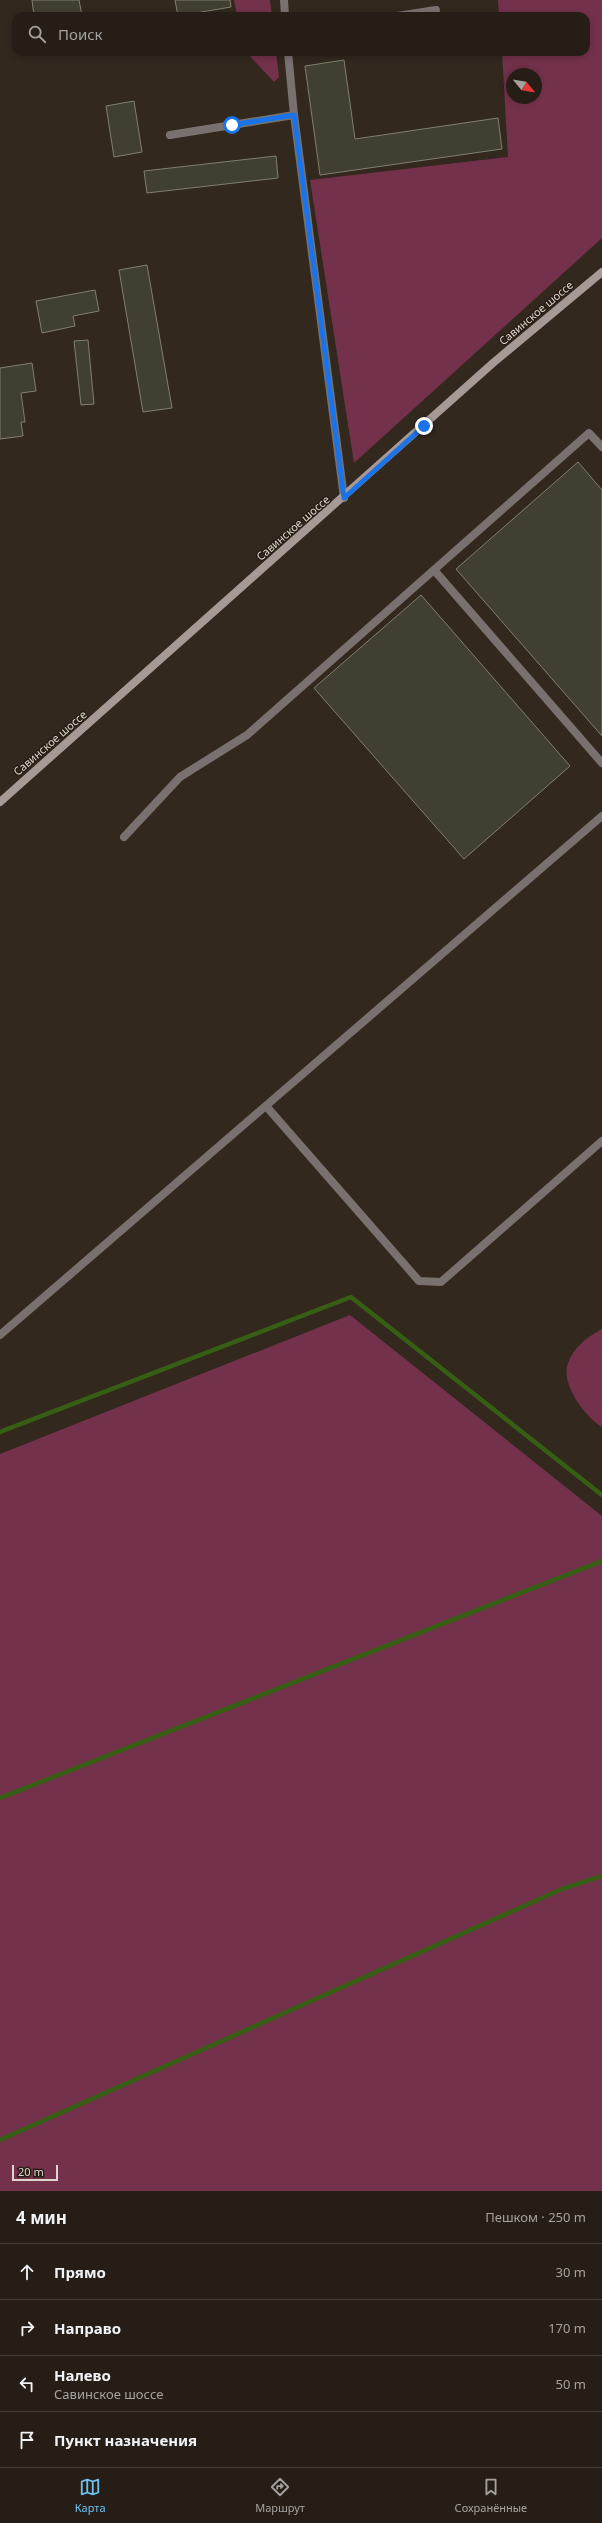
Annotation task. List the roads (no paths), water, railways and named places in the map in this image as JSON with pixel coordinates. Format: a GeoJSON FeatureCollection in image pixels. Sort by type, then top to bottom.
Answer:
{"type":"FeatureCollection","features":[{"type":"Feature","properties":{"kind":"street","name":"Савинское шоссе"},"geometry":{"type":"LineString","coordinates":[[0,802],[344,498],[493,363],[602,272]]}},
{"type":"Feature","properties":{"kind":"lane"},"geometry":{"type":"LineString","coordinates":[[284,0],[285,12]]}},
{"type":"Feature","properties":{"kind":"lane"},"geometry":{"type":"LineString","coordinates":[[423,12],[436,10]]}},
{"type":"Feature","properties":{"kind":"lane"},"geometry":{"type":"LineString","coordinates":[[288,56],[294,115],[344,498]]}},
{"type":"Feature","properties":{"kind":"lane"},"geometry":{"type":"LineString","coordinates":[[170,135],[294,115]]}},
{"type":"Feature","properties":{"kind":"lane"},"geometry":{"type":"LineString","coordinates":[[124,837],[180,777],[247,734],[589,433],[602,447]]}},
{"type":"Feature","properties":{"kind":"lane"},"geometry":{"type":"LineString","coordinates":[[434,570],[602,762]]}},
{"type":"Feature","properties":{"kind":"lane"},"geometry":{"type":"LineString","coordinates":[[0,1336],[602,816]]}},
{"type":"Feature","properties":{"kind":"lane"},"geometry":{"type":"LineString","coordinates":[[266,1106],[419,1281],[441,1282],[602,1142]]}},
{"type":"Feature","properties":{"kind":"waterway"},"geometry":{"type":"LineString","coordinates":[[0,1432],[351,1297],[602,1495]]}},
{"type":"Feature","properties":{"kind":"waterway"},"geometry":{"type":"LineString","coordinates":[[0,1798],[602,1561]]}},
{"type":"Feature","properties":{"kind":"waterway"},"geometry":{"type":"LineString","coordinates":[[0,2140],[562,1889],[602,1876]]}}]}
